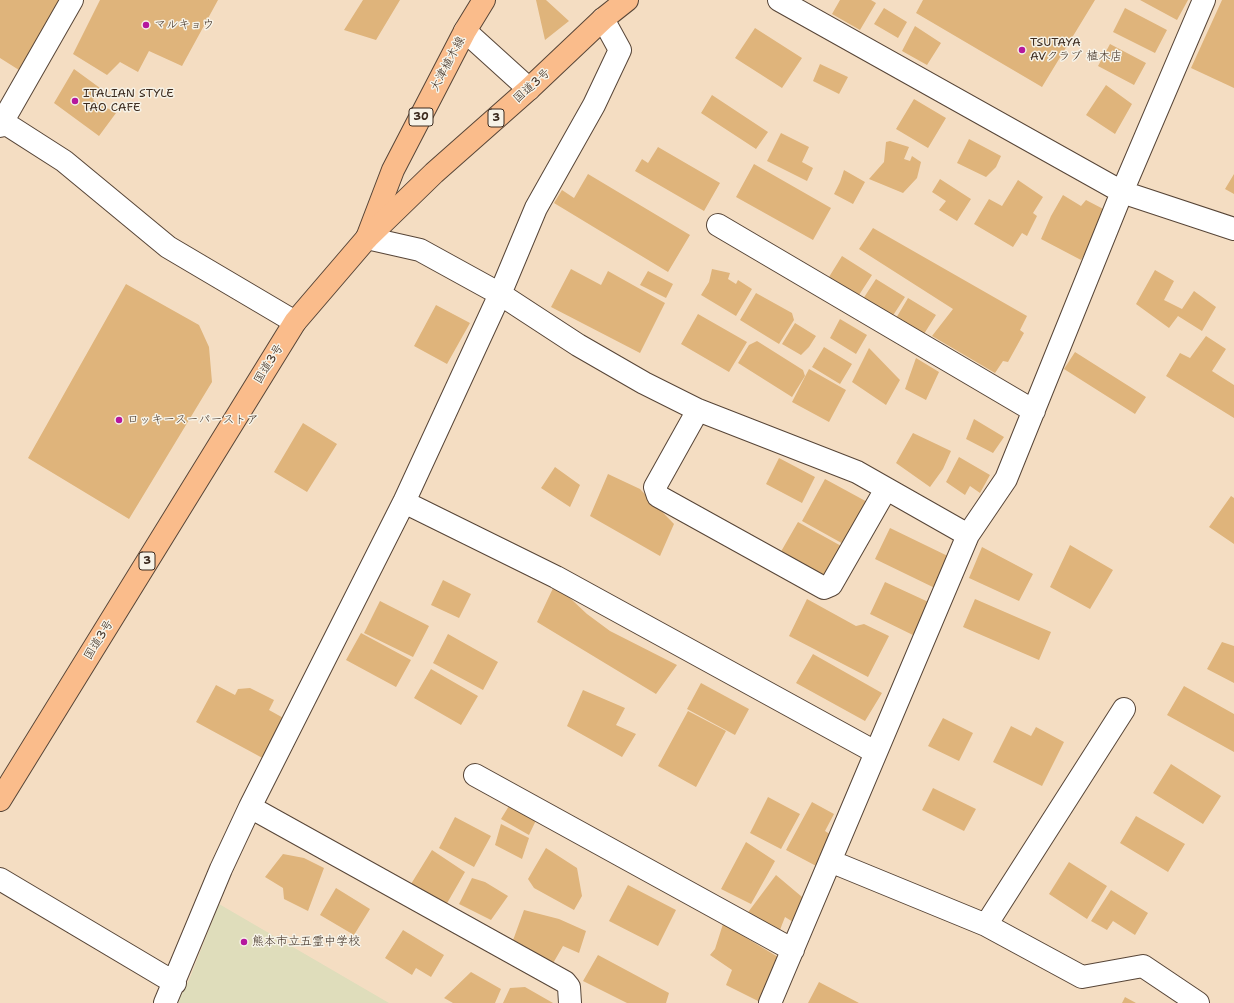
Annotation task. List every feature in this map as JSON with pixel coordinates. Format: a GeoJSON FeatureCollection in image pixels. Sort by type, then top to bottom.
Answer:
{"type":"FeatureCollection","features":[{"type":"Feature","properties":{"kind":"main road","name":"大津植木線"},"geometry":{"type":"LineString","coordinates":[[367,238],[393,170],[465,31],[484,0]]}},
{"type":"Feature","properties":{"kind":"main road","name":"国道3号"},"geometry":{"type":"LineString","coordinates":[[0,800],[295,322],[367,238],[434,173],[529,89],[603,19],[627,0]]}},
{"type":"Feature","properties":{"kind":"street"},"geometry":{"type":"LineString","coordinates":[[72,0],[1,122],[64,161],[168,247],[295,322]]}},
{"type":"Feature","properties":{"kind":"street"},"geometry":{"type":"LineString","coordinates":[[779,0],[1122,192],[1234,229]]}},
{"type":"Feature","properties":{"kind":"street"},"geometry":{"type":"LineString","coordinates":[[770,1003],[968,535],[1006,479],[1122,192],[1204,0]]}},
{"type":"Feature","properties":{"kind":"street"},"geometry":{"type":"LineString","coordinates":[[165,1003],[175,983],[221,869],[250,807],[404,502],[500,294],[536,208],[594,105],[620,50],[603,19]]}},
{"type":"Feature","properties":{"kind":"street"},"geometry":{"type":"LineString","coordinates":[[465,31],[529,89]]}},
{"type":"Feature","properties":{"kind":"street"},"geometry":{"type":"LineString","coordinates":[[718,225],[1034,411]]}},
{"type":"Feature","properties":{"kind":"street"},"geometry":{"type":"LineString","coordinates":[[367,238],[420,250],[500,294],[578,345],[644,383],[698,410],[857,472],[968,535]]}},
{"type":"Feature","properties":{"kind":"street"},"geometry":{"type":"LineString","coordinates":[[698,410],[656,487],[658,496],[824,588],[831,585],[886,489]]}},
{"type":"Feature","properties":{"kind":"street"},"geometry":{"type":"LineString","coordinates":[[404,502],[556,577],[875,752]]}},
{"type":"Feature","properties":{"kind":"street"},"geometry":{"type":"LineString","coordinates":[[986,925],[1124,709]]}},
{"type":"Feature","properties":{"kind":"street"},"geometry":{"type":"LineString","coordinates":[[475,775],[793,950]]}},
{"type":"Feature","properties":{"kind":"street"},"geometry":{"type":"LineString","coordinates":[[250,807],[565,982],[568,987],[570,1003]]}},
{"type":"Feature","properties":{"kind":"street"},"geometry":{"type":"LineString","coordinates":[[830,861],[986,925],[1082,977],[1143,966],[1198,1003]]}},
{"type":"Feature","properties":{"kind":"street"},"geometry":{"type":"LineString","coordinates":[[0,879],[175,983]]}},
{"type":"Feature","properties":{"kind":"shaded area","name":"熊本市立五霊中学校"},"geometry":{"type":"Polygon","coordinates":[[[219,904],[389,1003],[177,1003],[189,980],[219,904]]]}},
{"type":"Feature","properties":{"kind":"building"},"geometry":{"type":"Polygon","coordinates":[[[0,0],[62,0],[19,70],[0,58],[0,0]]]}},
{"type":"Feature","properties":{"kind":"building","name":"マルキョウ"},"geometry":{"type":"Polygon","coordinates":[[[100,0],[218,0],[182,66],[149,51],[138,72],[120,62],[107,75],[73,54],[100,0]]]}},
{"type":"Feature","properties":{"kind":"building"},"geometry":{"type":"Polygon","coordinates":[[[363,0],[400,0],[376,40],[344,30],[363,0]]]}},
{"type":"Feature","properties":{"kind":"building"},"geometry":{"type":"Polygon","coordinates":[[[536,0],[546,0],[569,21],[545,40],[536,0]]]}},
{"type":"Feature","properties":{"kind":"building"},"geometry":{"type":"Polygon","coordinates":[[[840,0],[871,0],[876,3],[860,30],[832,14],[840,0]]]}},
{"type":"Feature","properties":{"kind":"building","name":"TSUTAYA AVクラブ 植木店"},"geometry":{"type":"Polygon","coordinates":[[[923,0],[1095,0],[1042,87],[916,13],[923,0]]]}},
{"type":"Feature","properties":{"kind":"building"},"geometry":{"type":"Polygon","coordinates":[[[1140,0],[1188,0],[1177,20],[1140,0]]]}},
{"type":"Feature","properties":{"kind":"building"},"geometry":{"type":"Polygon","coordinates":[[[1222,0],[1234,0],[1234,88],[1191,68],[1222,0]]]}},
{"type":"Feature","properties":{"kind":"building"},"geometry":{"type":"Polygon","coordinates":[[[884,8],[907,22],[898,38],[874,24],[884,8]]]}},
{"type":"Feature","properties":{"kind":"building"},"geometry":{"type":"Polygon","coordinates":[[[1125,8],[1167,30],[1155,53],[1113,32],[1125,8]]]}},
{"type":"Feature","properties":{"kind":"building"},"geometry":{"type":"Polygon","coordinates":[[[915,26],[941,43],[927,65],[902,51],[915,26]]]}},
{"type":"Feature","properties":{"kind":"building"},"geometry":{"type":"Polygon","coordinates":[[[755,28],[802,58],[782,88],[735,58],[755,28]]]}},
{"type":"Feature","properties":{"kind":"building"},"geometry":{"type":"Polygon","coordinates":[[[1110,44],[1146,63],[1134,85],[1098,66],[1110,44]]]}},
{"type":"Feature","properties":{"kind":"building"},"geometry":{"type":"Polygon","coordinates":[[[820,64],[848,77],[839,94],[813,81],[820,64]]]}},
{"type":"Feature","properties":{"kind":"building","name":"ITALIAN STYLE TAO CAFE"},"geometry":{"type":"Polygon","coordinates":[[[74,69],[100,88],[93,100],[116,113],[99,136],[54,103],[74,69]]]}},
{"type":"Feature","properties":{"kind":"building"},"geometry":{"type":"Polygon","coordinates":[[[1106,85],[1132,104],[1115,134],[1086,115],[1106,85]]]}},
{"type":"Feature","properties":{"kind":"building"},"geometry":{"type":"Polygon","coordinates":[[[712,95],[768,132],[756,149],[701,113],[712,95]]]}},
{"type":"Feature","properties":{"kind":"building"},"geometry":{"type":"Polygon","coordinates":[[[914,99],[946,118],[928,148],[896,129],[914,99]]]}},
{"type":"Feature","properties":{"kind":"building"},"geometry":{"type":"Polygon","coordinates":[[[781,133],[809,147],[802,162],[813,168],[807,181],[767,161],[781,133]]]}},
{"type":"Feature","properties":{"kind":"building"},"geometry":{"type":"Polygon","coordinates":[[[969,139],[1001,156],[996,167],[986,177],[957,163],[969,139]]]}},
{"type":"Feature","properties":{"kind":"building"},"geometry":{"type":"Polygon","coordinates":[[[890,141],[909,147],[904,159],[910,161],[912,156],[921,162],[917,178],[903,193],[869,179],[884,162],[886,142],[890,141]]]}},
{"type":"Feature","properties":{"kind":"building"},"geometry":{"type":"Polygon","coordinates":[[[658,147],[720,183],[704,211],[635,171],[642,159],[648,163],[658,147]]]}},
{"type":"Feature","properties":{"kind":"building"},"geometry":{"type":"Polygon","coordinates":[[[754,164],[831,208],[813,240],[736,197],[754,164]]]}},
{"type":"Feature","properties":{"kind":"building"},"geometry":{"type":"Polygon","coordinates":[[[844,170],[865,182],[853,204],[834,194],[844,170]]]}},
{"type":"Feature","properties":{"kind":"building"},"geometry":{"type":"Polygon","coordinates":[[[588,174],[690,235],[668,272],[554,203],[562,190],[574,198],[588,174]]]}},
{"type":"Feature","properties":{"kind":"building"},"geometry":{"type":"Polygon","coordinates":[[[1234,174],[1234,194],[1225,189],[1234,174]]]}},
{"type":"Feature","properties":{"kind":"building"},"geometry":{"type":"Polygon","coordinates":[[[940,179],[971,199],[957,221],[939,210],[946,201],[932,192],[940,179]]]}},
{"type":"Feature","properties":{"kind":"building"},"geometry":{"type":"Polygon","coordinates":[[[1018,180],[1043,197],[1033,213],[1037,216],[1027,236],[1022,233],[1013,247],[974,224],[989,199],[1002,206],[1018,180]]]}},
{"type":"Feature","properties":{"kind":"building"},"geometry":{"type":"Polygon","coordinates":[[[1063,195],[1081,206],[1086,200],[1109,212],[1081,260],[1041,239],[1051,216],[1063,195]]]}},
{"type":"Feature","properties":{"kind":"building"},"geometry":{"type":"Polygon","coordinates":[[[873,228],[1027,316],[1020,330],[1024,333],[1008,362],[1003,361],[995,373],[932,336],[953,309],[859,249],[873,228]]]}},
{"type":"Feature","properties":{"kind":"building"},"geometry":{"type":"Polygon","coordinates":[[[842,256],[872,275],[859,295],[829,277],[842,256]]]}},
{"type":"Feature","properties":{"kind":"building"},"geometry":{"type":"Polygon","coordinates":[[[571,269],[601,285],[608,271],[665,303],[640,353],[551,307],[571,269]]]}},
{"type":"Feature","properties":{"kind":"building"},"geometry":{"type":"Polygon","coordinates":[[[712,269],[730,273],[728,279],[736,284],[738,280],[752,289],[736,316],[701,295],[709,282],[712,269]]]}},
{"type":"Feature","properties":{"kind":"building"},"geometry":{"type":"Polygon","coordinates":[[[1155,270],[1174,281],[1164,300],[1182,309],[1194,291],[1216,307],[1202,331],[1178,316],[1169,328],[1136,304],[1155,270]]]}},
{"type":"Feature","properties":{"kind":"building"},"geometry":{"type":"Polygon","coordinates":[[[648,271],[673,284],[666,298],[640,285],[648,271]]]}},
{"type":"Feature","properties":{"kind":"building"},"geometry":{"type":"Polygon","coordinates":[[[876,279],[905,297],[892,317],[863,299],[876,279]]]}},
{"type":"Feature","properties":{"kind":"building","name":"ロッキースーパーストア"},"geometry":{"type":"Polygon","coordinates":[[[126,284],[199,325],[209,347],[212,382],[129,519],[28,458],[126,284]]]}},
{"type":"Feature","properties":{"kind":"building"},"geometry":{"type":"Polygon","coordinates":[[[756,293],[792,313],[794,320],[779,344],[740,320],[756,293]]]}},
{"type":"Feature","properties":{"kind":"building"},"geometry":{"type":"Polygon","coordinates":[[[908,298],[936,315],[922,337],[895,320],[908,298]]]}},
{"type":"Feature","properties":{"kind":"building"},"geometry":{"type":"Polygon","coordinates":[[[436,305],[470,323],[447,364],[414,346],[436,305]]]}},
{"type":"Feature","properties":{"kind":"building"},"geometry":{"type":"Polygon","coordinates":[[[698,314],[747,342],[729,372],[681,344],[698,314]]]}},
{"type":"Feature","properties":{"kind":"building"},"geometry":{"type":"Polygon","coordinates":[[[840,319],[867,335],[856,354],[830,338],[840,319]]]}},
{"type":"Feature","properties":{"kind":"building"},"geometry":{"type":"Polygon","coordinates":[[[795,323],[816,336],[809,347],[801,355],[782,344],[795,323]]]}},
{"type":"Feature","properties":{"kind":"building"},"geometry":{"type":"Polygon","coordinates":[[[1206,336],[1226,349],[1212,371],[1234,385],[1234,418],[1166,376],[1180,353],[1190,358],[1206,336]]]}},
{"type":"Feature","properties":{"kind":"building"},"geometry":{"type":"Polygon","coordinates":[[[757,341],[803,370],[805,376],[792,397],[738,363],[749,345],[757,341]]]}},
{"type":"Feature","properties":{"kind":"building"},"geometry":{"type":"Polygon","coordinates":[[[824,347],[852,364],[840,384],[812,367],[824,347]]]}},
{"type":"Feature","properties":{"kind":"building"},"geometry":{"type":"Polygon","coordinates":[[[869,348],[900,380],[886,405],[852,382],[869,348]]]}},
{"type":"Feature","properties":{"kind":"building"},"geometry":{"type":"Polygon","coordinates":[[[1075,352],[1146,397],[1135,414],[1064,369],[1075,352]]]}},
{"type":"Feature","properties":{"kind":"building"},"geometry":{"type":"Polygon","coordinates":[[[916,358],[939,372],[926,400],[905,389],[916,358]]]}},
{"type":"Feature","properties":{"kind":"building"},"geometry":{"type":"Polygon","coordinates":[[[809,369],[846,390],[829,422],[792,402],[809,369]]]}},
{"type":"Feature","properties":{"kind":"building"},"geometry":{"type":"Polygon","coordinates":[[[974,419],[1004,437],[993,453],[966,439],[974,419]]]}},
{"type":"Feature","properties":{"kind":"building"},"geometry":{"type":"Polygon","coordinates":[[[303,423],[337,444],[307,492],[274,472],[303,423]]]}},
{"type":"Feature","properties":{"kind":"building"},"geometry":{"type":"Polygon","coordinates":[[[913,433],[951,451],[943,469],[930,487],[896,463],[913,433]]]}},
{"type":"Feature","properties":{"kind":"building"},"geometry":{"type":"Polygon","coordinates":[[[959,457],[990,475],[980,493],[970,486],[965,495],[946,482],[959,457]]]}},
{"type":"Feature","properties":{"kind":"building"},"geometry":{"type":"Polygon","coordinates":[[[779,458],[815,477],[802,503],[766,484],[779,458]]]}},
{"type":"Feature","properties":{"kind":"building"},"geometry":{"type":"Polygon","coordinates":[[[555,467],[580,485],[570,507],[541,488],[555,467]]]}},
{"type":"Feature","properties":{"kind":"building"},"geometry":{"type":"Polygon","coordinates":[[[608,474],[640,489],[674,524],[660,556],[590,516],[608,474]]]}},
{"type":"Feature","properties":{"kind":"building"},"geometry":{"type":"Polygon","coordinates":[[[825,479],[871,504],[847,546],[802,521],[825,479]]]}},
{"type":"Feature","properties":{"kind":"building"},"geometry":{"type":"Polygon","coordinates":[[[1231,496],[1234,498],[1234,544],[1209,527],[1231,496]]]}},
{"type":"Feature","properties":{"kind":"building"},"geometry":{"type":"Polygon","coordinates":[[[798,522],[843,547],[824,580],[779,555],[798,522]]]}},
{"type":"Feature","properties":{"kind":"building"},"geometry":{"type":"Polygon","coordinates":[[[890,528],[956,560],[941,591],[875,559],[890,528]]]}},
{"type":"Feature","properties":{"kind":"building"},"geometry":{"type":"Polygon","coordinates":[[[1070,545],[1113,570],[1090,609],[1050,587],[1070,545]]]}},
{"type":"Feature","properties":{"kind":"building"},"geometry":{"type":"Polygon","coordinates":[[[982,547],[1033,574],[1019,601],[969,578],[982,547]]]}},
{"type":"Feature","properties":{"kind":"building"},"geometry":{"type":"Polygon","coordinates":[[[443,580],[471,594],[459,618],[431,605],[443,580]]]}},
{"type":"Feature","properties":{"kind":"building"},"geometry":{"type":"Polygon","coordinates":[[[885,582],[935,605],[919,638],[870,614],[885,582]]]}},
{"type":"Feature","properties":{"kind":"building"},"geometry":{"type":"Polygon","coordinates":[[[555,584],[587,614],[610,631],[677,665],[656,694],[537,622],[555,584]]]}},
{"type":"Feature","properties":{"kind":"building"},"geometry":{"type":"Polygon","coordinates":[[[807,599],[856,626],[864,624],[889,636],[868,677],[789,636],[807,599]]]}},
{"type":"Feature","properties":{"kind":"building"},"geometry":{"type":"Polygon","coordinates":[[[975,599],[1051,632],[1039,660],[963,627],[975,599]]]}},
{"type":"Feature","properties":{"kind":"building"},"geometry":{"type":"Polygon","coordinates":[[[380,601],[429,626],[413,657],[364,633],[380,601]]]}},
{"type":"Feature","properties":{"kind":"building"},"geometry":{"type":"Polygon","coordinates":[[[361,633],[411,660],[396,687],[346,660],[361,633]]]}},
{"type":"Feature","properties":{"kind":"building"},"geometry":{"type":"Polygon","coordinates":[[[448,634],[498,662],[483,690],[433,663],[448,634]]]}},
{"type":"Feature","properties":{"kind":"building"},"geometry":{"type":"Polygon","coordinates":[[[1222,642],[1234,646],[1234,683],[1207,669],[1222,642]]]}},
{"type":"Feature","properties":{"kind":"building"},"geometry":{"type":"Polygon","coordinates":[[[813,654],[882,693],[865,721],[796,683],[813,654]]]}},
{"type":"Feature","properties":{"kind":"building"},"geometry":{"type":"Polygon","coordinates":[[[431,669],[478,696],[461,725],[414,698],[431,669]]]}},
{"type":"Feature","properties":{"kind":"building"},"geometry":{"type":"Polygon","coordinates":[[[701,683],[749,709],[735,735],[687,709],[701,683]]]}},
{"type":"Feature","properties":{"kind":"building"},"geometry":{"type":"Polygon","coordinates":[[[216,685],[235,695],[238,689],[250,688],[274,700],[269,710],[287,720],[268,761],[196,722],[216,685]]]}},
{"type":"Feature","properties":{"kind":"building"},"geometry":{"type":"Polygon","coordinates":[[[1184,686],[1234,714],[1234,752],[1167,715],[1184,686]]]}},
{"type":"Feature","properties":{"kind":"building"},"geometry":{"type":"Polygon","coordinates":[[[583,690],[625,708],[616,725],[636,734],[622,757],[567,726],[583,690]]]}},
{"type":"Feature","properties":{"kind":"building"},"geometry":{"type":"Polygon","coordinates":[[[688,711],[726,731],[696,787],[658,766],[688,711]]]}},
{"type":"Feature","properties":{"kind":"building"},"geometry":{"type":"Polygon","coordinates":[[[943,718],[973,733],[959,761],[928,746],[943,718]]]}},
{"type":"Feature","properties":{"kind":"building"},"geometry":{"type":"Polygon","coordinates":[[[1011,726],[1031,736],[1036,727],[1064,742],[1042,786],[993,762],[1011,726]]]}},
{"type":"Feature","properties":{"kind":"building"},"geometry":{"type":"Polygon","coordinates":[[[1171,764],[1221,796],[1203,824],[1153,793],[1171,764]]]}},
{"type":"Feature","properties":{"kind":"building"},"geometry":{"type":"Polygon","coordinates":[[[933,788],[976,809],[964,831],[922,810],[933,788]]]}},
{"type":"Feature","properties":{"kind":"building"},"geometry":{"type":"Polygon","coordinates":[[[768,797],[800,814],[781,849],[750,833],[768,797]]]}},
{"type":"Feature","properties":{"kind":"building"},"geometry":{"type":"Polygon","coordinates":[[[512,801],[539,814],[529,835],[501,819],[512,801]]]}},
{"type":"Feature","properties":{"kind":"building"},"geometry":{"type":"Polygon","coordinates":[[[812,802],[834,814],[825,831],[836,838],[820,868],[786,850],[812,802]]]}},
{"type":"Feature","properties":{"kind":"building"},"geometry":{"type":"Polygon","coordinates":[[[1136,816],[1185,844],[1168,872],[1120,843],[1136,816]]]}},
{"type":"Feature","properties":{"kind":"building"},"geometry":{"type":"Polygon","coordinates":[[[455,817],[491,836],[474,867],[439,848],[455,817]]]}},
{"type":"Feature","properties":{"kind":"building"},"geometry":{"type":"Polygon","coordinates":[[[501,824],[529,838],[522,859],[495,845],[501,824]]]}},
{"type":"Feature","properties":{"kind":"building"},"geometry":{"type":"Polygon","coordinates":[[[746,842],[775,861],[751,904],[721,889],[746,842]]]}},
{"type":"Feature","properties":{"kind":"building"},"geometry":{"type":"Polygon","coordinates":[[[546,848],[577,868],[582,896],[574,910],[534,888],[528,879],[546,848]]]}},
{"type":"Feature","properties":{"kind":"building"},"geometry":{"type":"Polygon","coordinates":[[[432,850],[465,872],[446,905],[411,884],[432,850]]]}},
{"type":"Feature","properties":{"kind":"building"},"geometry":{"type":"Polygon","coordinates":[[[283,854],[304,858],[324,868],[308,911],[284,899],[283,888],[265,877],[283,854]]]}},
{"type":"Feature","properties":{"kind":"building"},"geometry":{"type":"Polygon","coordinates":[[[1069,862],[1107,886],[1087,919],[1049,894],[1069,862]]]}},
{"type":"Feature","properties":{"kind":"building"},"geometry":{"type":"Polygon","coordinates":[[[776,875],[808,902],[798,925],[785,917],[778,935],[746,915],[776,875]]]}},
{"type":"Feature","properties":{"kind":"building"},"geometry":{"type":"Polygon","coordinates":[[[472,878],[485,882],[508,896],[491,920],[459,904],[472,878]]]}},
{"type":"Feature","properties":{"kind":"building"},"geometry":{"type":"Polygon","coordinates":[[[628,885],[676,910],[658,946],[609,921],[628,885]]]}},
{"type":"Feature","properties":{"kind":"building"},"geometry":{"type":"Polygon","coordinates":[[[336,888],[370,909],[354,935],[320,915],[336,888]]]}},
{"type":"Feature","properties":{"kind":"building"},"geometry":{"type":"Polygon","coordinates":[[[1111,890],[1148,913],[1135,935],[1113,921],[1107,930],[1091,921],[1111,890]]]}},
{"type":"Feature","properties":{"kind":"building"},"geometry":{"type":"Polygon","coordinates":[[[524,910],[559,919],[586,931],[579,953],[563,946],[552,965],[512,943],[524,910]]]}},
{"type":"Feature","properties":{"kind":"building"},"geometry":{"type":"Polygon","coordinates":[[[723,924],[783,960],[762,1003],[726,985],[732,970],[710,955],[715,949],[723,924]]]}},
{"type":"Feature","properties":{"kind":"building"},"geometry":{"type":"Polygon","coordinates":[[[403,930],[444,955],[431,977],[416,968],[412,975],[385,958],[403,930]]]}},
{"type":"Feature","properties":{"kind":"building"},"geometry":{"type":"Polygon","coordinates":[[[598,955],[669,993],[666,1003],[627,1003],[583,981],[598,955]]]}},
{"type":"Feature","properties":{"kind":"building"},"geometry":{"type":"Polygon","coordinates":[[[471,972],[501,989],[495,1003],[453,1003],[444,998],[471,972]]]}},
{"type":"Feature","properties":{"kind":"building"},"geometry":{"type":"Polygon","coordinates":[[[819,982],[859,1003],[808,1003],[819,982]]]}},
{"type":"Feature","properties":{"kind":"building"},"geometry":{"type":"Polygon","coordinates":[[[525,987],[553,1003],[503,1003],[510,988],[525,987]]]}},
{"type":"Feature","properties":{"kind":"building"},"geometry":{"type":"Polygon","coordinates":[[[1125,997],[1136,1003],[1122,1003],[1125,997]]]}},
{"type":"Feature","properties":{"kind":"place","name":"マルキョウ"},"geometry":{"type":"Point","coordinates":[146,25]}},
{"type":"Feature","properties":{"kind":"place","name":"TSUTAYA AVクラブ 植木店"},"geometry":{"type":"Point","coordinates":[1022,50]}},
{"type":"Feature","properties":{"kind":"place","name":"ITALIAN STYLE TAO CAFE"},"geometry":{"type":"Point","coordinates":[75,101]}},
{"type":"Feature","properties":{"kind":"place","name":"ロッキースーパーストア"},"geometry":{"type":"Point","coordinates":[119,420]}},
{"type":"Feature","properties":{"kind":"place","name":"熊本市立五霊中学校"},"geometry":{"type":"Point","coordinates":[244,942]}}]}
